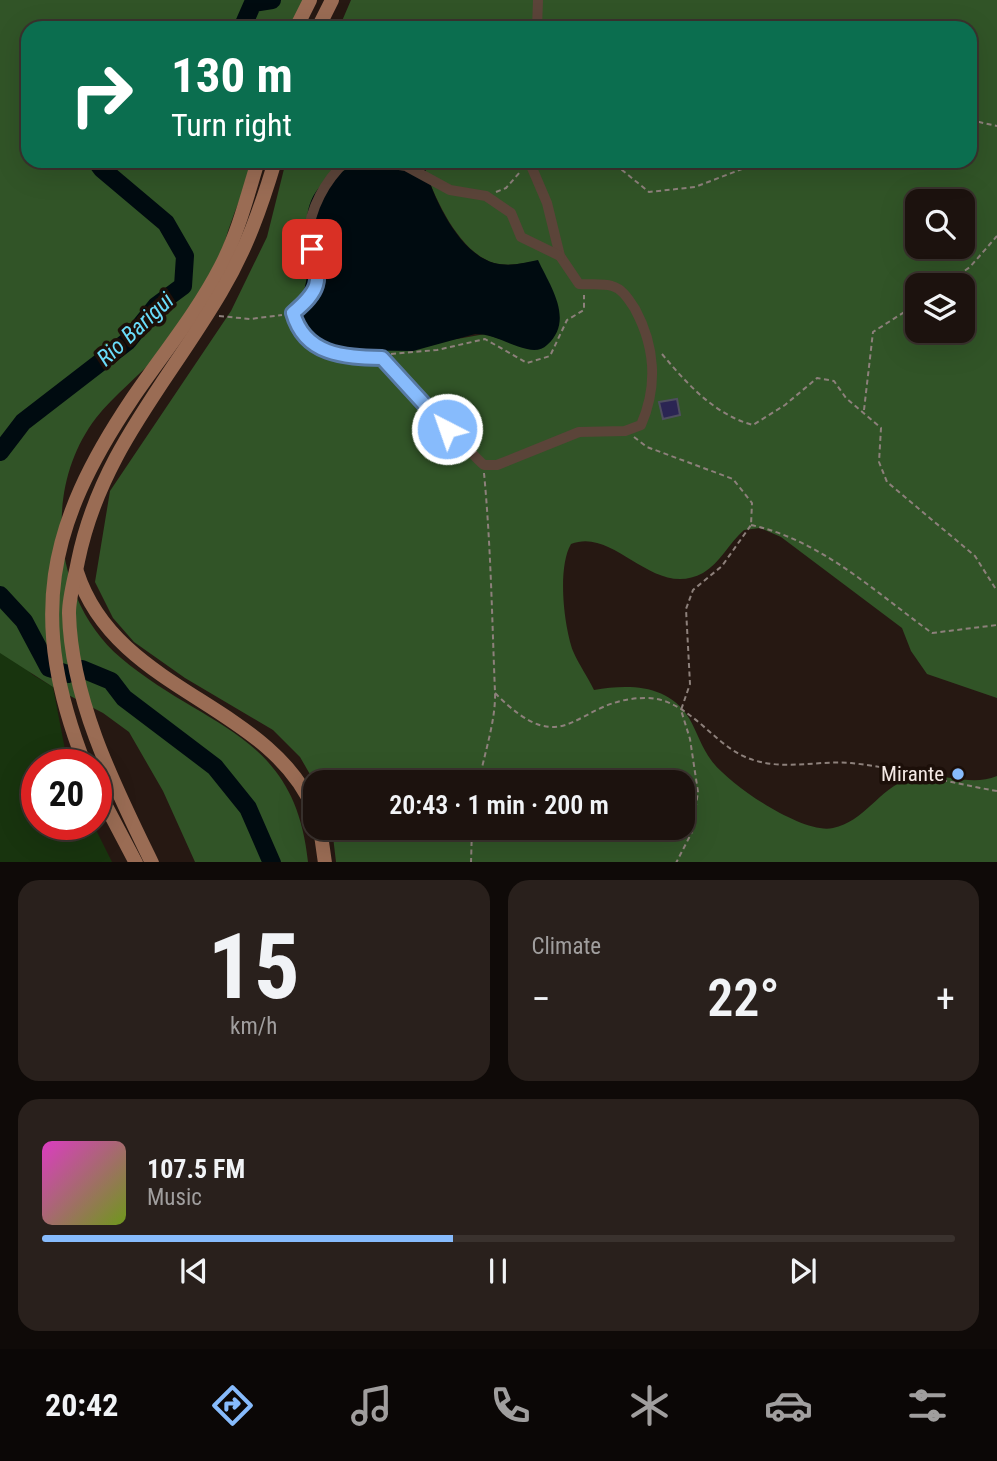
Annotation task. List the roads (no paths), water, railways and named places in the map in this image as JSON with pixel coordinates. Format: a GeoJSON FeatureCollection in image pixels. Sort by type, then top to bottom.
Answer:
{"type":"FeatureCollection","features":[{"type":"Feature","properties":{"kind":"main road"},"geometry":{"type":"LineString","coordinates":[[300,21],[310,0]]}},
{"type":"Feature","properties":{"kind":"main road"},"geometry":{"type":"LineString","coordinates":[[322,21],[332,0]]}},
{"type":"Feature","properties":{"kind":"main road"},"geometry":{"type":"LineString","coordinates":[[80,749],[63,695],[50,614],[53,575],[66,523],[103,445],[220,268],[237,231],[256,168]]}},
{"type":"Feature","properties":{"kind":"main road"},"geometry":{"type":"LineString","coordinates":[[152,862],[113,778],[86,702],[72,647],[69,611],[76,569],[85,528],[112,460],[148,400],[207,314],[252,235],[273,168]]}},
{"type":"Feature","properties":{"kind":"main road"},"geometry":{"type":"LineString","coordinates":[[76,569],[83,590],[105,626],[145,666],[269,748],[295,776],[303,790]]}},
{"type":"Feature","properties":{"kind":"main road"},"geometry":{"type":"LineString","coordinates":[[112,817],[135,862]]}},
{"type":"Feature","properties":{"kind":"main road"},"geometry":{"type":"LineString","coordinates":[[322,840],[325,862]]}},
{"type":"Feature","properties":{"kind":"lane"},"geometry":{"type":"LineString","coordinates":[[537,21],[538,0]]}},
{"type":"Feature","properties":{"kind":"lane"},"geometry":{"type":"LineString","coordinates":[[340,168],[321,192],[314,210],[308,240],[318,271],[317,287],[293,313],[299,333],[316,347],[348,356],[382,358],[484,465],[497,465],[579,432],[625,431],[641,425],[648,408],[653,363],[650,340],[628,297],[614,286],[579,284],[560,256],[547,203],[533,168]]}},
{"type":"Feature","properties":{"kind":"lane"},"geometry":{"type":"LineString","coordinates":[[410,168],[450,190],[485,196],[511,213],[521,237],[560,256]]}},
{"type":"Feature","properties":{"kind":"waterway","name":"Rio Barigui"},"geometry":{"type":"LineString","coordinates":[[245,21],[253,3],[272,0]]}},
{"type":"Feature","properties":{"kind":"waterway","name":"Rio Barigui"},"geometry":{"type":"LineString","coordinates":[[0,452],[23,422],[128,341],[156,306],[183,286],[185,256],[166,223],[101,168]]}},
{"type":"Feature","properties":{"kind":"waterway","name":"Rio Barigui"},"geometry":{"type":"LineString","coordinates":[[0,595],[24,621],[49,668],[68,674],[82,669],[111,681],[124,698],[215,767],[248,808],[272,862]]}},
{"type":"Feature","properties":{"kind":"place","name":"Mirante"},"geometry":{"type":"Point","coordinates":[958,774]}}]}
